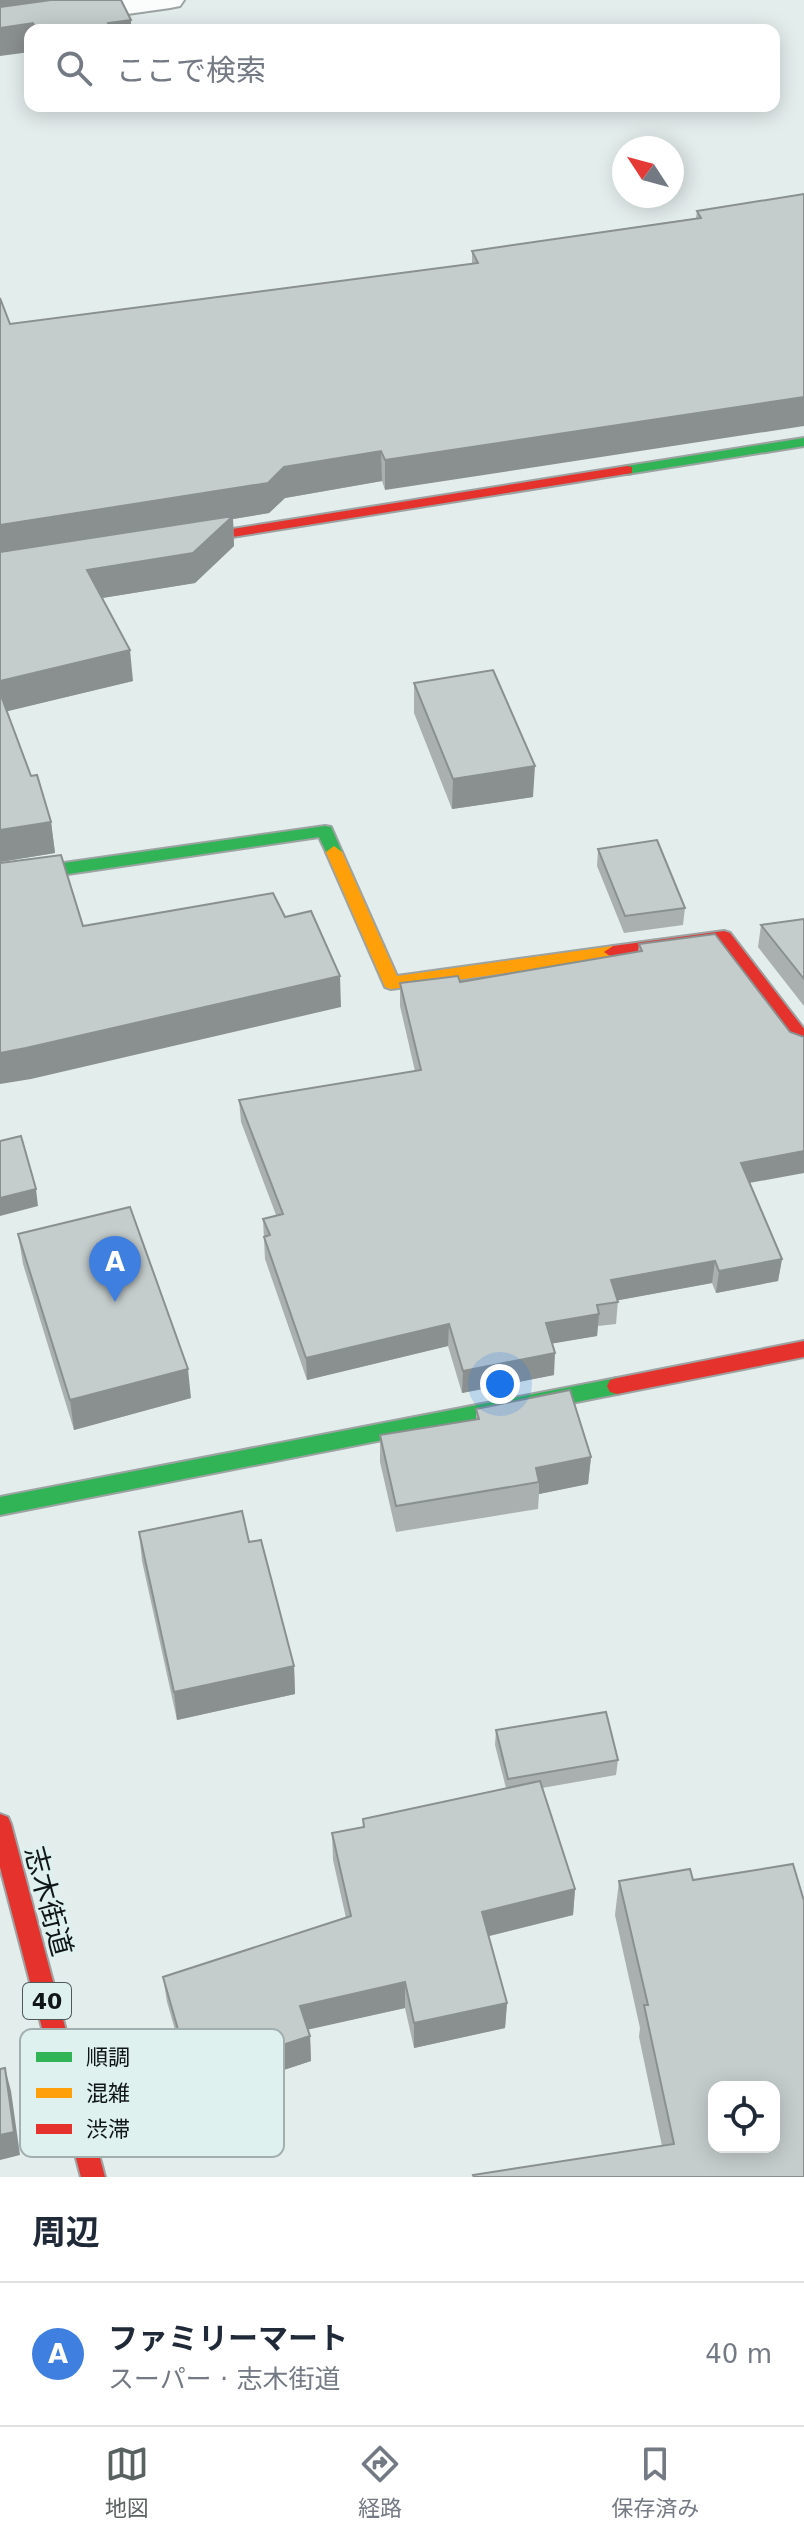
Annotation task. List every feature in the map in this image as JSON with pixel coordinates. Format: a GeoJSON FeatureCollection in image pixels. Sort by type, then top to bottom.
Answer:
{"type":"FeatureCollection","features":[{"type":"Feature","properties":{"kind":"street"},"geometry":{"type":"LineString","coordinates":[[0,24],[170,0]]}},
{"type":"Feature","properties":{"kind":"street"},"geometry":{"type":"LineString","coordinates":[[158,545],[804,442]]}},
{"type":"Feature","properties":{"kind":"street"},"geometry":{"type":"LineString","coordinates":[[0,878],[325,831],[391,983],[724,937],[804,1042]]}},
{"type":"Feature","properties":{"kind":"street"},"geometry":{"type":"LineString","coordinates":[[0,1506],[804,1349]]}},
{"type":"Feature","properties":{"kind":"street","name":"志木街道"},"geometry":{"type":"LineString","coordinates":[[0,1824],[54,2029]]}},
{"type":"Feature","properties":{"kind":"street","name":"志木街道"},"geometry":{"type":"LineString","coordinates":[[88,2157],[93,2177]]}},
{"type":"Feature","properties":{"kind":"building"},"geometry":{"type":"Polygon","coordinates":[[[51,0],[121,0],[131,20],[108,24],[33,23],[0,28],[0,7],[51,0]]]}},
{"type":"Feature","properties":{"kind":"building"},"geometry":{"type":"Polygon","coordinates":[[[804,194],[804,397],[385,460],[381,451],[284,467],[268,483],[0,525],[0,298],[10,324],[478,263],[472,251],[701,218],[697,211],[804,194]]]}},
{"type":"Feature","properties":{"kind":"building"},"geometry":{"type":"Polygon","coordinates":[[[233,516],[193,553],[87,570],[130,650],[0,681],[0,552],[233,516]]]}},
{"type":"Feature","properties":{"kind":"building"},"geometry":{"type":"Polygon","coordinates":[[[493,670],[535,766],[453,779],[414,683],[493,670]]]}},
{"type":"Feature","properties":{"kind":"building"},"geometry":{"type":"Polygon","coordinates":[[[0,693],[31,776],[37,775],[51,822],[0,830],[0,693]]]}},
{"type":"Feature","properties":{"kind":"building"},"geometry":{"type":"Polygon","coordinates":[[[657,840],[685,908],[625,916],[598,849],[657,840]]]}},
{"type":"Feature","properties":{"kind":"building"},"geometry":{"type":"Polygon","coordinates":[[[61,855],[83,926],[273,893],[285,917],[311,911],[340,976],[0,1053],[0,863],[61,855]]]}},
{"type":"Feature","properties":{"kind":"building"},"geometry":{"type":"Polygon","coordinates":[[[804,919],[804,979],[761,925],[804,919]]]}},
{"type":"Feature","properties":{"kind":"building"},"geometry":{"type":"Polygon","coordinates":[[[715,934],[790,1032],[804,1037],[804,1151],[741,1163],[782,1259],[719,1271],[715,1261],[611,1280],[618,1302],[597,1305],[599,1314],[546,1323],[555,1353],[463,1371],[449,1324],[306,1358],[264,1237],[270,1235],[263,1219],[283,1214],[239,1100],[421,1070],[400,983],[458,976],[460,982],[642,951],[639,944],[715,934]]]}},
{"type":"Feature","properties":{"kind":"building"},"geometry":{"type":"Polygon","coordinates":[[[21,1136],[36,1189],[0,1198],[0,1141],[21,1136]]]}},
{"type":"Feature","properties":{"kind":"building"},"geometry":{"type":"Polygon","coordinates":[[[130,1207],[188,1369],[70,1400],[18,1234],[130,1207]]]}},
{"type":"Feature","properties":{"kind":"building"},"geometry":{"type":"Polygon","coordinates":[[[570,1390],[591,1457],[536,1468],[539,1482],[396,1506],[380,1435],[479,1419],[476,1409],[570,1390]]]}},
{"type":"Feature","properties":{"kind":"building"},"geometry":{"type":"Polygon","coordinates":[[[242,1511],[249,1542],[261,1540],[294,1666],[174,1692],[139,1532],[242,1511]]]}},
{"type":"Feature","properties":{"kind":"building"},"geometry":{"type":"Polygon","coordinates":[[[606,1712],[618,1760],[508,1779],[496,1730],[606,1712]]]}},
{"type":"Feature","properties":{"kind":"building"},"geometry":{"type":"Polygon","coordinates":[[[540,1781],[575,1889],[482,1912],[507,2003],[414,2023],[405,1982],[300,2006],[310,2036],[284,2045],[284,2029],[178,2029],[163,1977],[351,1916],[332,1833],[364,1827],[363,1819],[540,1781]]]}},
{"type":"Feature","properties":{"kind":"building"},"geometry":{"type":"Polygon","coordinates":[[[793,1864],[804,1901],[804,2177],[474,2177],[674,2144],[644,2005],[648,2005],[619,1881],[690,1869],[693,1880],[793,1864]]]}},
{"type":"Feature","properties":{"kind":"building"},"geometry":{"type":"Polygon","coordinates":[[[5,2068],[14,2132],[0,2135],[0,2069],[5,2068]]]}},
{"type":"Feature","properties":{"kind":"traffic: fast"},"geometry":{"type":"LineString","coordinates":[[627,470],[804,442]]}},
{"type":"Feature","properties":{"kind":"traffic: fast"},"geometry":{"type":"LineString","coordinates":[[0,878],[325,831],[334,852]]}},
{"type":"Feature","properties":{"kind":"traffic: fast"},"geometry":{"type":"LineString","coordinates":[[0,1506],[617,1386]]}},
{"type":"Feature","properties":{"kind":"traffic: slow"},"geometry":{"type":"LineString","coordinates":[[334,852],[391,983],[613,952]]}},
{"type":"Feature","properties":{"kind":"traffic: jam"},"geometry":{"type":"LineString","coordinates":[[176,542],[627,470]]}},
{"type":"Feature","properties":{"kind":"traffic: jam"},"geometry":{"type":"LineString","coordinates":[[613,952],[724,937],[804,1042]]}},
{"type":"Feature","properties":{"kind":"traffic: jam"},"geometry":{"type":"LineString","coordinates":[[617,1386],[804,1349]]}},
{"type":"Feature","properties":{"kind":"traffic: jam"},"geometry":{"type":"LineString","coordinates":[[0,1824],[54,2029]]}},
{"type":"Feature","properties":{"kind":"traffic: jam"},"geometry":{"type":"LineString","coordinates":[[88,2157],[93,2177]]}},
{"type":"Feature","properties":{"kind":"place","name":"ファミリーマート"},"geometry":{"type":"Point","coordinates":[115,1302]}}]}
